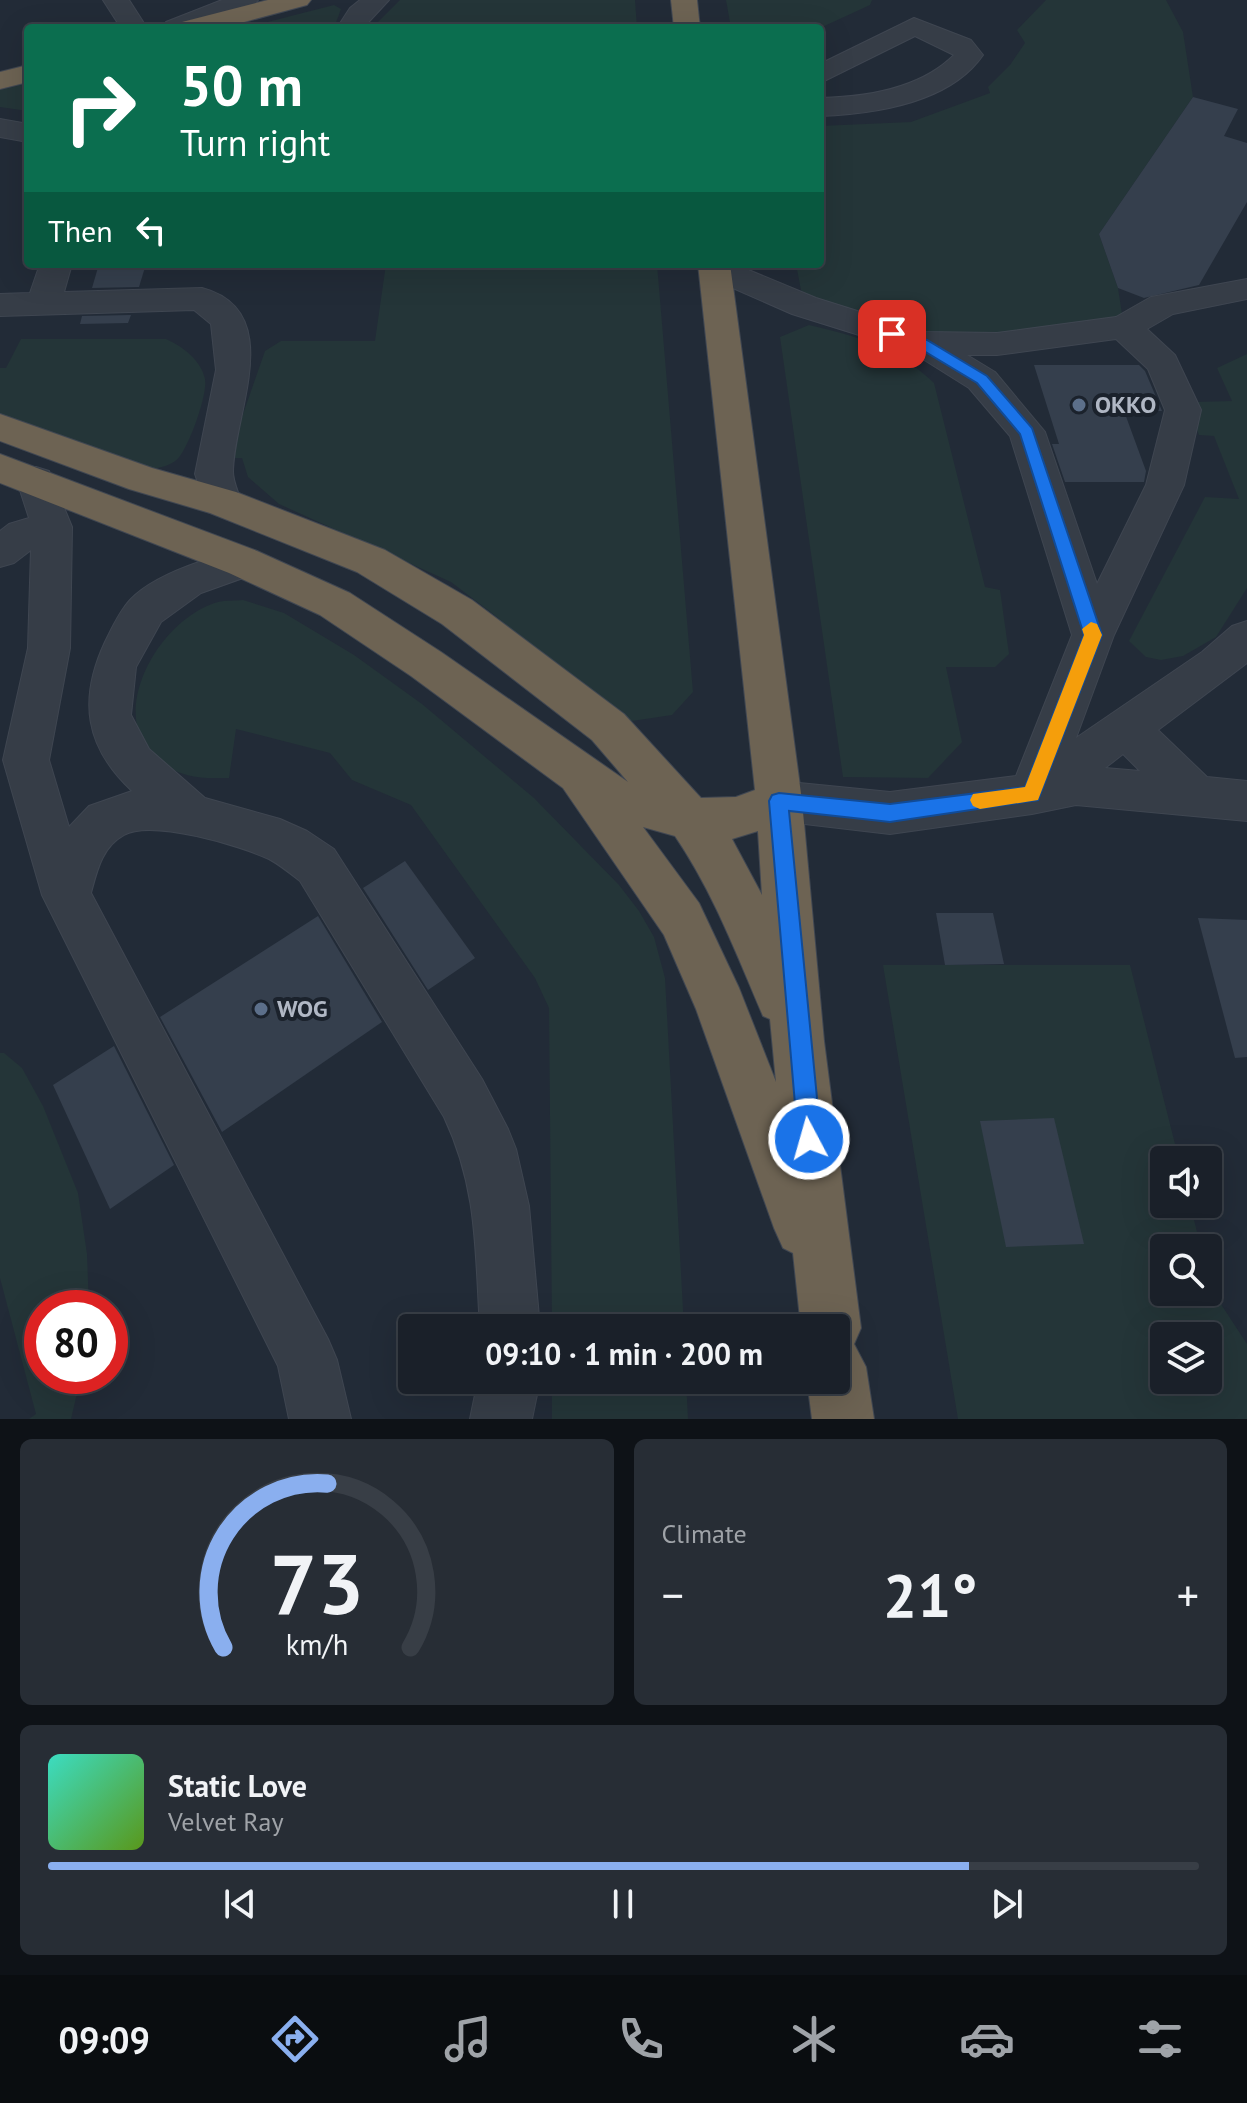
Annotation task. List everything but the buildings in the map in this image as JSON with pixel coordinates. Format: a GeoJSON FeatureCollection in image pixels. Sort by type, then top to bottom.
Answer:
{"type":"FeatureCollection","features":[{"type":"Feature","properties":{"kind":"highway"},"geometry":{"type":"LineString","coordinates":[[206,24],[298,0]]}},
{"type":"Feature","properties":{"kind":"highway"},"geometry":{"type":"LineString","coordinates":[[684,0],[687,24]]}},
{"type":"Feature","properties":{"kind":"highway"},"geometry":{"type":"LineString","coordinates":[[0,81],[24,74]]}},
{"type":"Feature","properties":{"kind":"highway"},"geometry":{"type":"LineString","coordinates":[[715,268],[779,801],[799,1045],[828,1309]]}},
{"type":"Feature","properties":{"kind":"highway"},"geometry":{"type":"LineString","coordinates":[[0,427],[142,479],[222,502],[371,561],[457,612],[608,727],[690,819],[716,856],[752,925],[799,1045]]}},
{"type":"Feature","properties":{"kind":"highway"},"geometry":{"type":"LineString","coordinates":[[18,474],[243,562],[335,604],[568,763],[613,798],[690,819],[738,818],[779,801]]}},
{"type":"Feature","properties":{"kind":"highway"},"geometry":{"type":"LineString","coordinates":[[568,763],[682,919],[721,1006],[828,1309]]}},
{"type":"Feature","properties":{"kind":"highway"},"geometry":{"type":"LineString","coordinates":[[840,1394],[843,1419]]}},
{"type":"Feature","properties":{"kind":"lane"},"geometry":{"type":"LineString","coordinates":[[116,0],[131,24]]}},
{"type":"Feature","properties":{"kind":"lane"},"geometry":{"type":"LineString","coordinates":[[185,24],[245,0]]}},
{"type":"Feature","properties":{"kind":"lane"},"geometry":{"type":"LineString","coordinates":[[353,24],[376,0]]}},
{"type":"Feature","properties":{"kind":"lane"},"geometry":{"type":"LineString","coordinates":[[824,73],[914,26],[961,46],[969,55],[916,89],[853,106],[824,107]]}},
{"type":"Feature","properties":{"kind":"lane"},"geometry":{"type":"LineString","coordinates":[[0,128],[24,132]]}},
{"type":"Feature","properties":{"kind":"lane"},"geometry":{"type":"LineString","coordinates":[[44,302],[55,268]]}},
{"type":"Feature","properties":{"kind":"lane"},"geometry":{"type":"LineString","coordinates":[[719,268],[804,306],[922,343],[982,380],[1027,432],[1093,635]]}},
{"type":"Feature","properties":{"kind":"lane"},"geometry":{"type":"LineString","coordinates":[[922,343],[997,344],[1124,327],[1163,305],[1247,289]]}},
{"type":"Feature","properties":{"kind":"lane"},"geometry":{"type":"LineString","coordinates":[[0,305],[202,299],[228,320],[234,370],[214,474],[222,502]]}},
{"type":"Feature","properties":{"kind":"lane"},"geometry":{"type":"LineString","coordinates":[[1032,794],[1093,635],[1165,485],[1183,410],[1163,363],[1124,327]]}},
{"type":"Feature","properties":{"kind":"lane"},"geometry":{"type":"LineString","coordinates":[[18,474],[52,527],[49,648],[26,760],[66,895],[307,1360],[320,1419]]}},
{"type":"Feature","properties":{"kind":"lane"},"geometry":{"type":"LineString","coordinates":[[0,552],[23,535],[52,527]]}},
{"type":"Feature","properties":{"kind":"lane"},"geometry":{"type":"LineString","coordinates":[[191,815],[133,763],[114,732],[109,715],[115,667],[128,638],[146,610],[187,582],[243,562]]}},
{"type":"Feature","properties":{"kind":"lane"},"geometry":{"type":"LineString","coordinates":[[1032,794],[1217,664],[1247,638]]}},
{"type":"Feature","properties":{"kind":"lane"},"geometry":{"type":"LineString","coordinates":[[1126,728],[1196,796]]}},
{"type":"Feature","properties":{"kind":"lane"},"geometry":{"type":"LineString","coordinates":[[779,801],[890,813],[1076,785],[1247,801]]}},
{"type":"Feature","properties":{"kind":"lane"},"geometry":{"type":"LineString","coordinates":[[1032,794],[1094,814],[1247,829]]}},
{"type":"Feature","properties":{"kind":"lane"},"geometry":{"type":"LineString","coordinates":[[66,895],[82,844],[107,819],[127,812],[147,810],[191,815],[263,834],[290,846],[317,865],[463,1098],[488,1149],[501,1206],[509,1314]]}},
{"type":"Feature","properties":{"kind":"lane"},"geometry":{"type":"LineString","coordinates":[[501,1419],[506,1394]]}},
{"type":"Feature","properties":{"kind":"shaded area"},"geometry":{"type":"Polygon","coordinates":[[[400,0],[635,0],[637,24],[376,24],[400,0]]]}},
{"type":"Feature","properties":{"kind":"shaded area"},"geometry":{"type":"Polygon","coordinates":[[[726,0],[872,0],[870,5],[824,26],[730,24],[726,0]]]}},
{"type":"Feature","properties":{"kind":"shaded area"},"geometry":{"type":"Polygon","coordinates":[[[1046,0],[1166,0],[1183,32],[1193,97],[1099,234],[1118,288],[1124,327],[922,343],[804,306],[797,268],[824,268],[824,126],[911,122],[990,93],[988,87],[1010,65],[1025,43],[1017,30],[1046,0]]]}},
{"type":"Feature","properties":{"kind":"shaded area"},"geometry":{"type":"Polygon","coordinates":[[[334,5],[341,9],[335,24],[260,24],[334,5]]]}},
{"type":"Feature","properties":{"kind":"shaded area"},"geometry":{"type":"Polygon","coordinates":[[[24,84],[24,110],[0,107],[0,90],[24,84]]]}},
{"type":"Feature","properties":{"kind":"shaded area"},"geometry":{"type":"Polygon","coordinates":[[[385,268],[657,268],[693,692],[672,715],[632,721],[599,708],[565,681],[497,617],[451,582],[279,504],[248,477],[242,458],[232,458],[234,440],[265,351],[281,341],[375,341],[385,268]]]}},
{"type":"Feature","properties":{"kind":"shaded area"},"geometry":{"type":"Polygon","coordinates":[[[809,325],[876,345],[906,360],[934,383],[985,587],[1000,590],[1009,654],[995,667],[946,667],[962,742],[928,778],[843,777],[780,337],[809,325]]]}},
{"type":"Feature","properties":{"kind":"shaded area"},"geometry":{"type":"Polygon","coordinates":[[[21,339],[166,339],[184,350],[203,372],[205,386],[189,441],[180,456],[171,464],[152,469],[0,417],[0,368],[6,368],[21,339]]]}},
{"type":"Feature","properties":{"kind":"shaded area"},"geometry":{"type":"Polygon","coordinates":[[[1247,354],[1247,588],[1216,637],[1183,656],[1161,660],[1146,657],[1129,641],[1205,497],[1239,499],[1214,436],[1199,435],[1189,409],[1195,402],[1232,401],[1217,368],[1247,354]]]}},
{"type":"Feature","properties":{"kind":"shaded area"},"geometry":{"type":"Polygon","coordinates":[[[243,600],[284,613],[354,655],[422,704],[534,798],[619,885],[639,911],[654,937],[665,978],[683,1314],[552,1314],[549,1008],[535,978],[411,805],[352,780],[330,753],[236,729],[229,778],[187,775],[158,760],[141,739],[136,713],[140,686],[152,658],[170,634],[193,614],[218,602],[243,600]]]}},
{"type":"Feature","properties":{"kind":"shaded area"},"geometry":{"type":"Polygon","coordinates":[[[883,965],[1130,965],[1175,1146],[1150,1146],[1150,1218],[1194,1218],[1198,1234],[1150,1234],[1150,1306],[1222,1306],[1247,1344],[1247,1419],[958,1419],[883,965]]]}},
{"type":"Feature","properties":{"kind":"shaded area"},"geometry":{"type":"Polygon","coordinates":[[[0,1053],[4,1053],[22,1068],[43,1106],[78,1193],[87,1254],[88,1290],[24,1290],[24,1369],[0,1278],[0,1053]]]}},
{"type":"Feature","properties":{"kind":"shaded area"},"geometry":{"type":"Polygon","coordinates":[[[31,1394],[77,1394],[71,1419],[29,1419],[36,1414],[31,1394]]]}},
{"type":"Feature","properties":{"kind":"shaded area"},"geometry":{"type":"Polygon","coordinates":[[[552,1394],[687,1394],[688,1419],[552,1419],[552,1394]]]}},
{"type":"Feature","properties":{"kind":"slow traffic"},"geometry":{"type":"LineString","coordinates":[[980,800],[1032,794],[1093,635],[1091,629]]}},
{"type":"Feature","properties":{"kind":"place","name":"ОККО"},"geometry":{"type":"Point","coordinates":[1079,405]}},
{"type":"Feature","properties":{"kind":"place","name":"WOG"},"geometry":{"type":"Point","coordinates":[261,1009]}},
{"type":"Feature","properties":{"kind":"route"},"geometry":{"type":"LineString","coordinates":[[809,1139],[779,801],[890,813],[1032,794],[1093,635],[1027,432],[982,380],[922,343],[892,334]]}}]}
